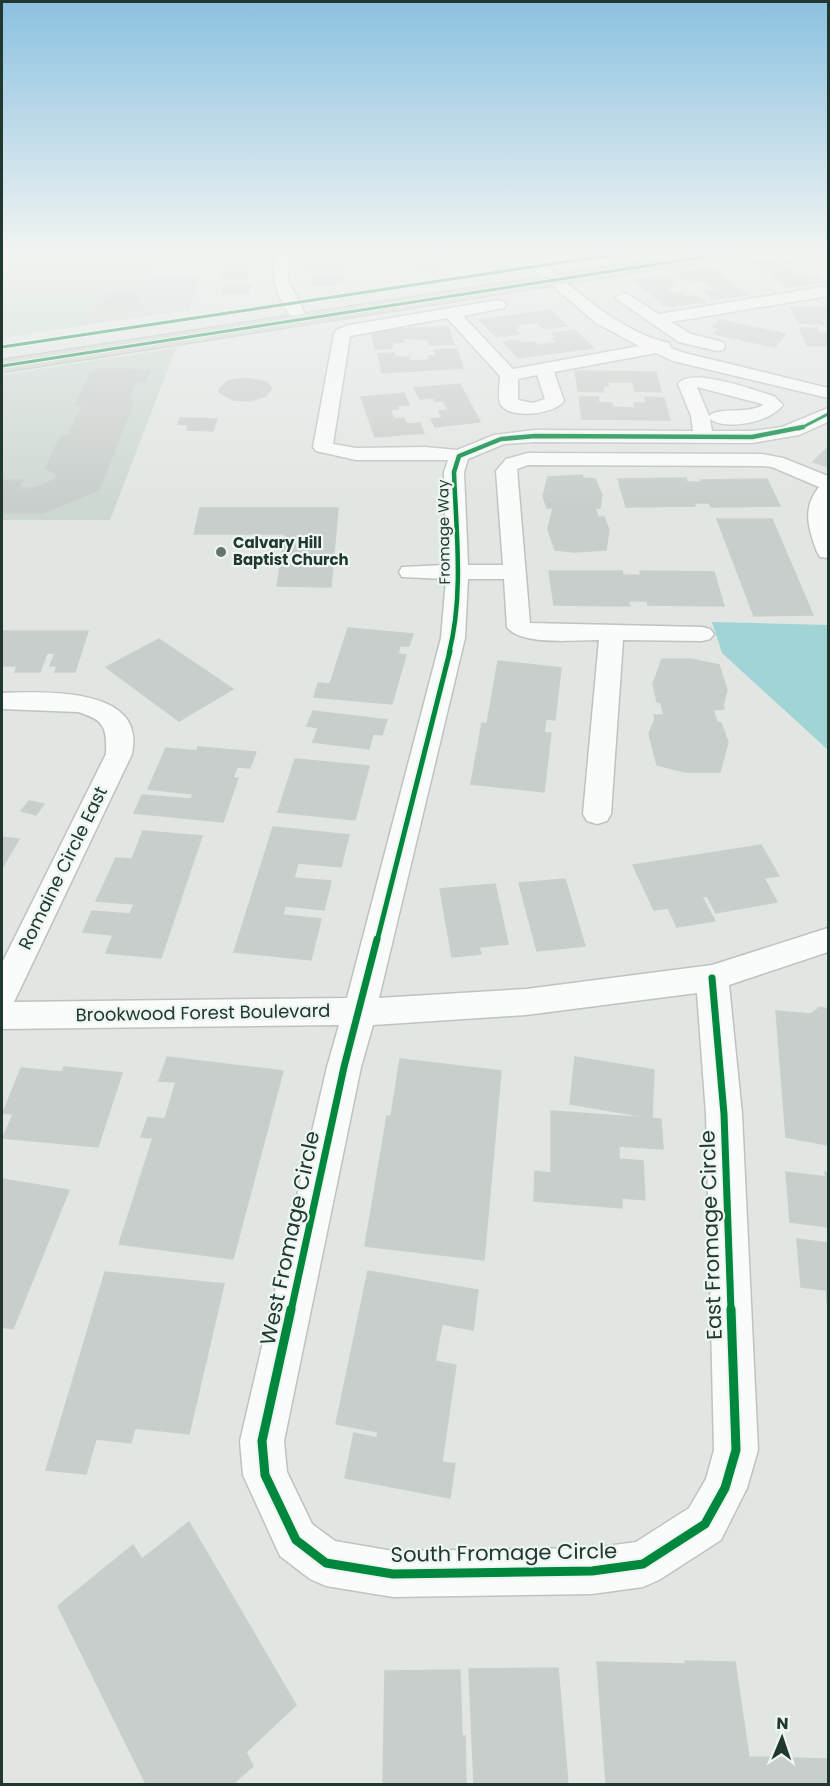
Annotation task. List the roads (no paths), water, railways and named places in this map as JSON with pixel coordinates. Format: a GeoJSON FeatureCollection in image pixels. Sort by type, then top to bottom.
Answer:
{"type":"FeatureCollection","features":[{"type":"Feature","properties":{"kind":"main road"},"geometry":{"type":"LineString","coordinates":[[2,347],[65,337]]}},
{"type":"Feature","properties":{"kind":"main road"},"geometry":{"type":"LineString","coordinates":[[2,366],[188,337]]}},
{"type":"Feature","properties":{"kind":"street"},"geometry":{"type":"LineString","coordinates":[[341,337],[323,447],[339,453],[421,452],[459,456]]}},
{"type":"Feature","properties":{"kind":"street"},"geometry":{"type":"LineString","coordinates":[[474,337],[509,375],[509,403],[516,407],[546,408],[555,401],[544,370]]}},
{"type":"Feature","properties":{"kind":"street"},"geometry":{"type":"LineString","coordinates":[[637,337],[679,357],[828,393]]}},
{"type":"Feature","properties":{"kind":"street"},"geometry":{"type":"LineString","coordinates":[[509,375],[658,348],[685,338],[738,351]]}},
{"type":"Feature","properties":{"kind":"street"},"geometry":{"type":"LineString","coordinates":[[697,381],[768,400],[774,405],[768,411],[752,417],[726,418],[702,427],[687,384],[697,381]]}},
{"type":"Feature","properties":{"kind":"street","name":"Fromage Way"},"geometry":{"type":"LineString","coordinates":[[360,1011],[406,819],[453,638],[457,606],[454,472],[459,456],[501,439],[535,436],[702,427],[786,434],[810,426],[828,414]]}},
{"type":"Feature","properties":{"kind":"street"},"geometry":{"type":"LineString","coordinates":[[702,634],[530,632],[519,627],[506,471],[509,465],[515,461],[528,459],[762,460],[776,462],[828,483]]}},
{"type":"Feature","properties":{"kind":"street"},"geometry":{"type":"LineString","coordinates":[[828,489],[822,496],[816,513],[828,552]]}},
{"type":"Feature","properties":{"kind":"street"},"geometry":{"type":"LineString","coordinates":[[410,572],[515,572]]}},
{"type":"Feature","properties":{"kind":"street"},"geometry":{"type":"LineString","coordinates":[[597,814],[612,633]]}},
{"type":"Feature","properties":{"kind":"street","name":"Romaine Circle East"},"geometry":{"type":"LineString","coordinates":[[2,701],[77,702],[100,709],[114,722],[122,741],[119,754],[2,994]]}},
{"type":"Feature","properties":{"kind":"street","name":"Brookwood Forest Boulevard"},"geometry":{"type":"LineString","coordinates":[[2,1016],[391,1011],[526,1002],[712,978],[828,940]]}},
{"type":"Feature","properties":{"kind":"street","name":"East Fromage Circle"},"geometry":{"type":"LineString","coordinates":[[712,978],[724,1114],[736,1450],[725,1488]]}},
{"type":"Feature","properties":{"kind":"street","name":"West Fromage Circle"},"geometry":{"type":"LineString","coordinates":[[265,1475],[262,1441],[344,1068],[360,1011]]}},
{"type":"Feature","properties":{"kind":"street","name":"South Fromage Circle"},"geometry":{"type":"LineString","coordinates":[[265,1475],[296,1540],[326,1563],[393,1574],[592,1571],[643,1564],[705,1524],[725,1488]]}},
{"type":"Feature","properties":{"kind":"water"},"geometry":{"type":"Polygon","coordinates":[[[712,622],[828,625],[828,750],[722,653],[712,622]]]}},
{"type":"Feature","properties":{"kind":"place","name":"Calvary Hill Baptist Church"},"geometry":{"type":"Point","coordinates":[221,552]}}]}
